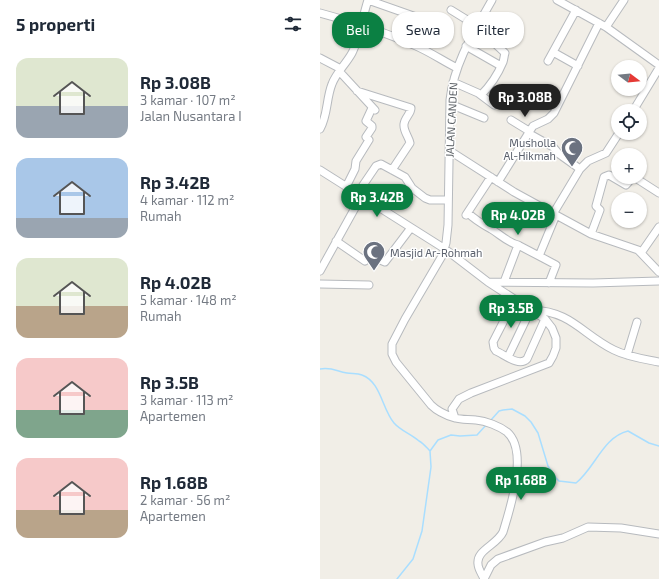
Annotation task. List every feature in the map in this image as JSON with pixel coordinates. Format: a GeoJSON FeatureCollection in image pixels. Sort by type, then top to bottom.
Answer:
{"type":"FeatureCollection","features":[{"type":"Feature","properties":{"kind":"street"},"geometry":{"type":"LineString","coordinates":[[364,12],[368,0],[402,12]]}},
{"type":"Feature","properties":{"kind":"street","name":"JALAN CANDEN"},"geometry":{"type":"LineString","coordinates":[[485,12],[492,0]]}},
{"type":"Feature","properties":{"kind":"street"},"geometry":{"type":"LineString","coordinates":[[557,0],[603,25],[659,67],[637,104]]}},
{"type":"Feature","properties":{"kind":"street"},"geometry":{"type":"LineString","coordinates":[[498,182],[528,132],[537,123],[551,117],[578,66],[603,25],[624,0]]}},
{"type":"Feature","properties":{"kind":"street"},"geometry":{"type":"LineString","coordinates":[[451,10],[462,18]]}},
{"type":"Feature","properties":{"kind":"street"},"geometry":{"type":"LineString","coordinates":[[548,61],[576,10]]}},
{"type":"Feature","properties":{"kind":"street"},"geometry":{"type":"LineString","coordinates":[[320,13],[332,16]]}},
{"type":"Feature","properties":{"kind":"street"},"geometry":{"type":"LineString","coordinates":[[384,33],[418,46],[457,68]]}},
{"type":"Feature","properties":{"kind":"street"},"geometry":{"type":"LineString","coordinates":[[320,129],[326,113],[328,95],[331,86],[354,48]]}},
{"type":"Feature","properties":{"kind":"street","name":"JALAN CANDEN"},"geometry":{"type":"LineString","coordinates":[[445,250],[448,225],[450,104],[453,82],[465,48]]}},
{"type":"Feature","properties":{"kind":"street"},"geometry":{"type":"LineString","coordinates":[[469,48],[500,66]]}},
{"type":"Feature","properties":{"kind":"street"},"geometry":{"type":"LineString","coordinates":[[481,95],[488,87],[504,61],[503,57],[505,53],[500,48]]}},
{"type":"Feature","properties":{"kind":"street"},"geometry":{"type":"LineString","coordinates":[[552,52],[578,66]]}},
{"type":"Feature","properties":{"kind":"street"},"geometry":{"type":"LineString","coordinates":[[320,58],[340,70],[373,109],[366,120],[372,126],[366,137],[369,140],[356,161],[355,168],[346,187]]}},
{"type":"Feature","properties":{"kind":"street"},"geometry":{"type":"LineString","coordinates":[[453,82],[481,95],[494,105]]}},
{"type":"Feature","properties":{"kind":"street"},"geometry":{"type":"LineString","coordinates":[[357,91],[411,108],[411,112],[404,122],[404,129],[410,143],[392,170]]}},
{"type":"Feature","properties":{"kind":"street"},"geometry":{"type":"LineString","coordinates":[[450,104],[484,118]]}},
{"type":"Feature","properties":{"kind":"street"},"geometry":{"type":"LineString","coordinates":[[511,120],[553,147],[559,154],[580,169]]}},
{"type":"Feature","properties":{"kind":"street"},"geometry":{"type":"LineString","coordinates":[[539,256],[554,214],[580,169],[588,161],[606,153],[615,140]]}},
{"type":"Feature","properties":{"kind":"street"},"geometry":{"type":"LineString","coordinates":[[450,151],[498,182],[591,234],[630,247],[641,253],[659,272]]}},
{"type":"Feature","properties":{"kind":"street"},"geometry":{"type":"LineString","coordinates":[[320,271],[359,195],[377,166],[382,165],[404,177],[412,188],[425,198],[430,200],[448,200]]}},
{"type":"Feature","properties":{"kind":"street"},"geometry":{"type":"LineString","coordinates":[[321,173],[359,195],[445,250],[488,282],[544,319],[552,328],[556,338],[556,348],[554,356],[549,363],[480,389],[459,399],[452,409],[455,418]]}},
{"type":"Feature","properties":{"kind":"street"},"geometry":{"type":"LineString","coordinates":[[591,234],[600,210],[596,206],[604,177],[609,175],[611,176]]}},
{"type":"Feature","properties":{"kind":"street"},"geometry":{"type":"LineString","coordinates":[[491,177],[467,214],[478,223],[491,229],[505,241],[518,245],[556,265],[549,283]]}},
{"type":"Feature","properties":{"kind":"street"},"geometry":{"type":"LineString","coordinates":[[644,184],[659,193]]}},
{"type":"Feature","properties":{"kind":"street"},"geometry":{"type":"LineString","coordinates":[[336,241],[365,261],[370,256],[376,260],[378,259],[385,262],[410,228]]}},
{"type":"Feature","properties":{"kind":"street"},"geometry":{"type":"LineString","coordinates":[[641,253],[659,228]]}},
{"type":"Feature","properties":{"kind":"street"},"geometry":{"type":"LineString","coordinates":[[504,282],[518,245]]}},
{"type":"Feature","properties":{"kind":"street"},"geometry":{"type":"LineString","coordinates":[[445,250],[405,319],[392,344],[392,351],[396,362],[437,411],[455,418],[477,420],[500,428],[508,433],[512,439],[517,454],[518,471],[516,486],[500,538],[480,554],[477,560],[484,579]]}},
{"type":"Feature","properties":{"kind":"street"},"geometry":{"type":"LineString","coordinates":[[488,282],[549,283],[659,281]]}},
{"type":"Feature","properties":{"kind":"street"},"geometry":{"type":"LineString","coordinates":[[320,284],[369,285]]}},
{"type":"Feature","properties":{"kind":"street"},"geometry":{"type":"LineString","coordinates":[[515,299],[493,342],[496,351],[518,362],[522,362],[527,359],[544,319]]}},
{"type":"Feature","properties":{"kind":"street"},"geometry":{"type":"LineString","coordinates":[[531,310],[550,312],[570,320],[614,350],[627,355],[659,362]]}},
{"type":"Feature","properties":{"kind":"street"},"geometry":{"type":"LineString","coordinates":[[508,357],[531,310]]}},
{"type":"Feature","properties":{"kind":"street"},"geometry":{"type":"LineString","coordinates":[[627,355],[637,322]]}},
{"type":"Feature","properties":{"kind":"street"},"geometry":{"type":"LineString","coordinates":[[484,579],[491,565],[498,559],[545,542],[563,538],[588,527],[620,528],[659,534]]}},
{"type":"Feature","properties":{"kind":"waterway"},"geometry":{"type":"LineString","coordinates":[[320,369],[331,369],[358,374],[368,378],[373,383],[394,423],[413,436],[430,451]]}},
{"type":"Feature","properties":{"kind":"waterway"},"geometry":{"type":"LineString","coordinates":[[491,420],[499,411],[503,410],[512,409],[525,416],[538,433],[548,466],[559,481],[576,483],[583,477],[606,446],[619,434],[628,431],[649,443],[659,446]]}},
{"type":"Feature","properties":{"kind":"waterway"},"geometry":{"type":"LineString","coordinates":[[397,579],[413,559],[422,531],[431,467],[430,451],[438,440],[451,435],[477,435],[487,424]]}},
{"type":"Feature","properties":{"kind":"place","name":"Musholla Al-Hikmah"},"geometry":{"type":"Point","coordinates":[572,168]}},
{"type":"Feature","properties":{"kind":"place","name":"Masjid Ar-Rohmah"},"geometry":{"type":"Point","coordinates":[374,272]}}]}
